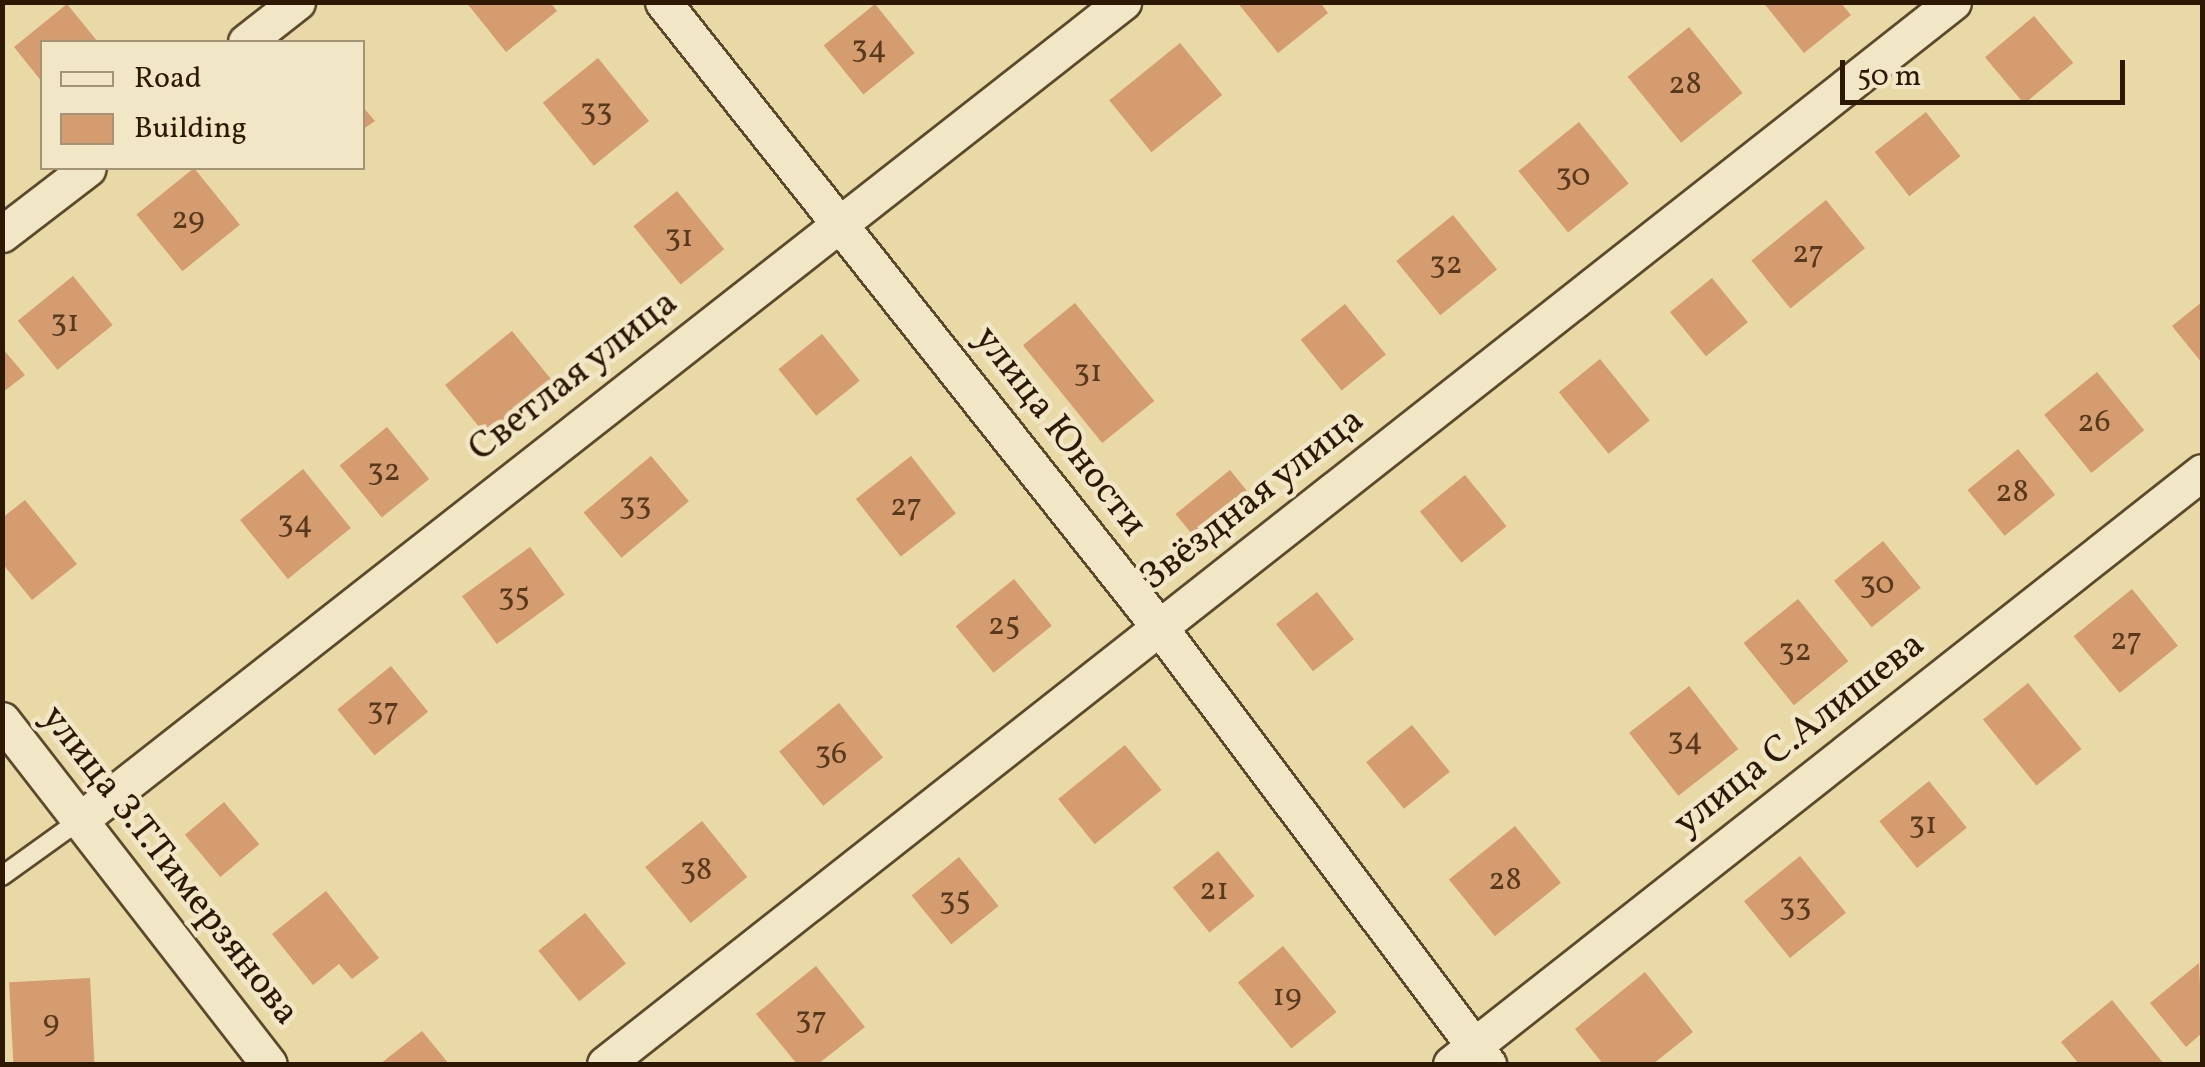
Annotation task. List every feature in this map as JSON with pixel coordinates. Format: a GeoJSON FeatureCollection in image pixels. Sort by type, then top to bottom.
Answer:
{"type":"FeatureCollection","features":[{"type":"Feature","properties":{"kind":"street"},"geometry":{"type":"LineString","coordinates":[[249,40],[297,2]]}},
{"type":"Feature","properties":{"kind":"street","name":"улица Юности"},"geometry":{"type":"LineString","coordinates":[[663,2],[1160,628],[1471,1059]]}},
{"type":"Feature","properties":{"kind":"street","name":"Светлая улица"},"geometry":{"type":"LineString","coordinates":[[80,820],[1123,2]]}},
{"type":"Feature","properties":{"kind":"street","name":"Звёздная улица"},"geometry":{"type":"LineString","coordinates":[[604,1064],[1954,2]]}},
{"type":"Feature","properties":{"kind":"street"},"geometry":{"type":"LineString","coordinates":[[2,234],[85,170]]}},
{"type":"Feature","properties":{"kind":"street","name":"улица С.Алишева"},"geometry":{"type":"LineString","coordinates":[[1471,1059],[2202,472]]}},
{"type":"Feature","properties":{"kind":"street","name":"улица З.Т.Тимерзянова"},"geometry":{"type":"LineString","coordinates":[[2,720],[269,1064]]}},
{"type":"Feature","properties":{"kind":"lane"},"geometry":{"type":"LineString","coordinates":[[2,876],[80,820]]}},
{"type":"Feature","properties":{"kind":"building"},"geometry":{"type":"Polygon","coordinates":[[[466,2],[550,2],[557,11],[506,52],[466,2]]]}},
{"type":"Feature","properties":{"kind":"building"},"geometry":{"type":"Polygon","coordinates":[[[1237,2],[1320,2],[1328,13],[1278,53],[1237,2]]]}},
{"type":"Feature","properties":{"kind":"building"},"geometry":{"type":"Polygon","coordinates":[[[1763,2],[1840,2],[1851,15],[1804,53],[1763,2]]]}},
{"type":"Feature","properties":{"kind":"building"},"geometry":{"type":"Polygon","coordinates":[[[67,4],[96,40],[40,40],[40,80],[14,47],[67,4]]]}},
{"type":"Feature","properties":{"kind":"building"},"geometry":{"type":"Polygon","coordinates":[[[875,4],[915,53],[863,94],[824,46],[875,4]]]}},
{"type":"Feature","properties":{"kind":"building"},"geometry":{"type":"Polygon","coordinates":[[[2034,16],[2073,63],[2024,104],[1985,57],[2034,16]]]}},
{"type":"Feature","properties":{"kind":"building"},"geometry":{"type":"Polygon","coordinates":[[[1689,27],[1742,93],[1681,143],[1628,77],[1689,27]]]}},
{"type":"Feature","properties":{"kind":"building"},"geometry":{"type":"Polygon","coordinates":[[[1180,43],[1222,95],[1151,152],[1109,100],[1180,43]]]}},
{"type":"Feature","properties":{"kind":"building"},"geometry":{"type":"Polygon","coordinates":[[[598,58],[649,121],[594,166],[543,103],[598,58]]]}},
{"type":"Feature","properties":{"kind":"building"},"geometry":{"type":"Polygon","coordinates":[[[365,109],[375,121],[365,128],[365,109]]]}},
{"type":"Feature","properties":{"kind":"building"},"geometry":{"type":"Polygon","coordinates":[[[1926,112],[1960,156],[1909,196],[1875,152],[1926,112]]]}},
{"type":"Feature","properties":{"kind":"building"},"geometry":{"type":"Polygon","coordinates":[[[1579,122],[1629,183],[1568,232],[1518,171],[1579,122]]]}},
{"type":"Feature","properties":{"kind":"building"},"geometry":{"type":"Polygon","coordinates":[[[196,170],[240,225],[182,271],[136,215],[196,170]]]}},
{"type":"Feature","properties":{"kind":"building"},"geometry":{"type":"Polygon","coordinates":[[[677,191],[724,249],[681,285],[633,226],[677,191]]]}},
{"type":"Feature","properties":{"kind":"building"},"geometry":{"type":"Polygon","coordinates":[[[1826,200],[1865,248],[1790,309],[1751,260],[1826,200]]]}},
{"type":"Feature","properties":{"kind":"building"},"geometry":{"type":"Polygon","coordinates":[[[1453,215],[1497,269],[1440,315],[1396,261],[1453,215]]]}},
{"type":"Feature","properties":{"kind":"building"},"geometry":{"type":"Polygon","coordinates":[[[73,276],[113,325],[57,370],[18,321],[73,276]]]}},
{"type":"Feature","properties":{"kind":"building"},"geometry":{"type":"Polygon","coordinates":[[[1712,278],[1748,322],[1706,356],[1670,312],[1712,278]]]}},
{"type":"Feature","properties":{"kind":"building"},"geometry":{"type":"Polygon","coordinates":[[[2202,302],[2202,363],[2172,326],[2202,302]]]}},
{"type":"Feature","properties":{"kind":"building"},"geometry":{"type":"Polygon","coordinates":[[[1075,303],[1154,401],[1102,443],[1023,345],[1075,303]]]}},
{"type":"Feature","properties":{"kind":"building"},"geometry":{"type":"Polygon","coordinates":[[[1345,304],[1386,355],[1342,390],[1301,340],[1345,304]]]}},
{"type":"Feature","properties":{"kind":"building"},"geometry":{"type":"Polygon","coordinates":[[[512,331],[552,381],[485,435],[445,385],[512,331]]]}},
{"type":"Feature","properties":{"kind":"building"},"geometry":{"type":"Polygon","coordinates":[[[822,334],[860,381],[816,416],[778,369],[822,334]]]}},
{"type":"Feature","properties":{"kind":"building"},"geometry":{"type":"Polygon","coordinates":[[[2,348],[25,375],[2,393],[2,348]]]}},
{"type":"Feature","properties":{"kind":"building"},"geometry":{"type":"Polygon","coordinates":[[[1600,359],[1650,420],[1609,454],[1559,392],[1600,359]]]}},
{"type":"Feature","properties":{"kind":"building"},"geometry":{"type":"Polygon","coordinates":[[[2097,372],[2144,430],[2091,473],[2044,415],[2097,372]]]}},
{"type":"Feature","properties":{"kind":"building"},"geometry":{"type":"Polygon","coordinates":[[[387,427],[429,479],[382,517],[340,465],[387,427]]]}},
{"type":"Feature","properties":{"kind":"building"},"geometry":{"type":"Polygon","coordinates":[[[2018,449],[2055,495],[2005,536],[1967,490],[2018,449]]]}},
{"type":"Feature","properties":{"kind":"building"},"geometry":{"type":"Polygon","coordinates":[[[651,456],[689,501],[622,558],[584,513],[651,456]]]}},
{"type":"Feature","properties":{"kind":"building"},"geometry":{"type":"Polygon","coordinates":[[[911,456],[956,514],[901,557],[856,499],[911,456]]]}},
{"type":"Feature","properties":{"kind":"building"},"geometry":{"type":"Polygon","coordinates":[[[303,469],[351,528],[288,579],[240,520],[303,469]]]}},
{"type":"Feature","properties":{"kind":"building"},"geometry":{"type":"Polygon","coordinates":[[[1230,470],[1253,498],[1198,542],[1176,514],[1230,470]]]}},
{"type":"Feature","properties":{"kind":"building"},"geometry":{"type":"Polygon","coordinates":[[[1465,475],[1507,526],[1461,563],[1420,512],[1465,475]]]}},
{"type":"Feature","properties":{"kind":"building"},"geometry":{"type":"Polygon","coordinates":[[[25,500],[77,564],[32,600],[2,563],[2,518],[25,500]]]}},
{"type":"Feature","properties":{"kind":"building"},"geometry":{"type":"Polygon","coordinates":[[[1883,541],[1921,588],[1872,627],[1834,581],[1883,541]]]}},
{"type":"Feature","properties":{"kind":"building"},"geometry":{"type":"Polygon","coordinates":[[[530,547],[565,595],[497,644],[462,596],[530,547]]]}},
{"type":"Feature","properties":{"kind":"building"},"geometry":{"type":"Polygon","coordinates":[[[1014,579],[1052,626],[993,673],[956,626],[1014,579]]]}},
{"type":"Feature","properties":{"kind":"building"},"geometry":{"type":"Polygon","coordinates":[[[2132,589],[2178,646],[2120,693],[2074,636],[2132,589]]]}},
{"type":"Feature","properties":{"kind":"building"},"geometry":{"type":"Polygon","coordinates":[[[1317,592],[1354,639],[1313,671],[1276,624],[1317,592]]]}},
{"type":"Feature","properties":{"kind":"building"},"geometry":{"type":"Polygon","coordinates":[[[1798,599],[1848,661],[1794,705],[1744,643],[1798,599]]]}},
{"type":"Feature","properties":{"kind":"building"},"geometry":{"type":"Polygon","coordinates":[[[391,666],[428,712],[375,755],[337,709],[391,666]]]}},
{"type":"Feature","properties":{"kind":"building"},"geometry":{"type":"Polygon","coordinates":[[[2028,683],[2081,749],[2036,786],[1983,720],[2028,683]]]}},
{"type":"Feature","properties":{"kind":"building"},"geometry":{"type":"Polygon","coordinates":[[[1689,686],[1738,749],[1678,796],[1629,733],[1689,686]]]}},
{"type":"Feature","properties":{"kind":"building"},"geometry":{"type":"Polygon","coordinates":[[[839,703],[883,757],[823,806],[779,751],[839,703]]]}},
{"type":"Feature","properties":{"kind":"building"},"geometry":{"type":"Polygon","coordinates":[[[1412,725],[1450,772],[1404,809],[1366,762],[1412,725]]]}},
{"type":"Feature","properties":{"kind":"building"},"geometry":{"type":"Polygon","coordinates":[[[1125,745],[1162,790],[1095,844],[1058,799],[1125,745]]]}},
{"type":"Feature","properties":{"kind":"building"},"geometry":{"type":"Polygon","coordinates":[[[1929,781],[1967,828],[1917,868],[1879,821],[1929,781]]]}},
{"type":"Feature","properties":{"kind":"building"},"geometry":{"type":"Polygon","coordinates":[[[224,802],[259,844],[220,877],[185,835],[224,802]]]}},
{"type":"Feature","properties":{"kind":"building"},"geometry":{"type":"Polygon","coordinates":[[[702,821],[747,877],[691,923],[645,867],[702,821]]]}},
{"type":"Feature","properties":{"kind":"building"},"geometry":{"type":"Polygon","coordinates":[[[1515,826],[1561,883],[1495,936],[1449,879],[1515,826]]]}},
{"type":"Feature","properties":{"kind":"building"},"geometry":{"type":"Polygon","coordinates":[[[1218,851],[1255,896],[1209,933],[1173,888],[1218,851]]]}},
{"type":"Feature","properties":{"kind":"building"},"geometry":{"type":"Polygon","coordinates":[[[1800,856],[1846,913],[1790,958],[1744,901],[1800,856]]]}},
{"type":"Feature","properties":{"kind":"building"},"geometry":{"type":"Polygon","coordinates":[[[959,857],[999,906],[951,944],[912,895],[959,857]]]}},
{"type":"Feature","properties":{"kind":"building"},"geometry":{"type":"Polygon","coordinates":[[[326,891],[379,958],[352,979],[339,964],[313,985],[272,934],[326,891]]]}},
{"type":"Feature","properties":{"kind":"building"},"geometry":{"type":"Polygon","coordinates":[[[585,913],[626,964],[579,1001],[538,951],[585,913]]]}},
{"type":"Feature","properties":{"kind":"building"},"geometry":{"type":"Polygon","coordinates":[[[1283,946],[1336,1012],[1291,1049],[1238,983],[1283,946]]]}},
{"type":"Feature","properties":{"kind":"building"},"geometry":{"type":"Polygon","coordinates":[[[2199,963],[2202,1033],[2186,1047],[2150,1003],[2199,963]]]}},
{"type":"Feature","properties":{"kind":"building"},"geometry":{"type":"Polygon","coordinates":[[[816,966],[865,1027],[818,1064],[797,1064],[756,1014],[816,966]]]}},
{"type":"Feature","properties":{"kind":"building"},"geometry":{"type":"Polygon","coordinates":[[[1645,972],[1693,1032],[1653,1064],[1603,1064],[1575,1029],[1645,972]]]}},
{"type":"Feature","properties":{"kind":"building"},"geometry":{"type":"Polygon","coordinates":[[[90,978],[95,1064],[13,1064],[9,982],[90,978]]]}},
{"type":"Feature","properties":{"kind":"building"},"geometry":{"type":"Polygon","coordinates":[[[2112,1000],[2164,1064],[2079,1064],[2061,1042],[2112,1000]]]}},
{"type":"Feature","properties":{"kind":"building"},"geometry":{"type":"Polygon","coordinates":[[[422,1031],[449,1064],[380,1064],[422,1031]]]}}]}
